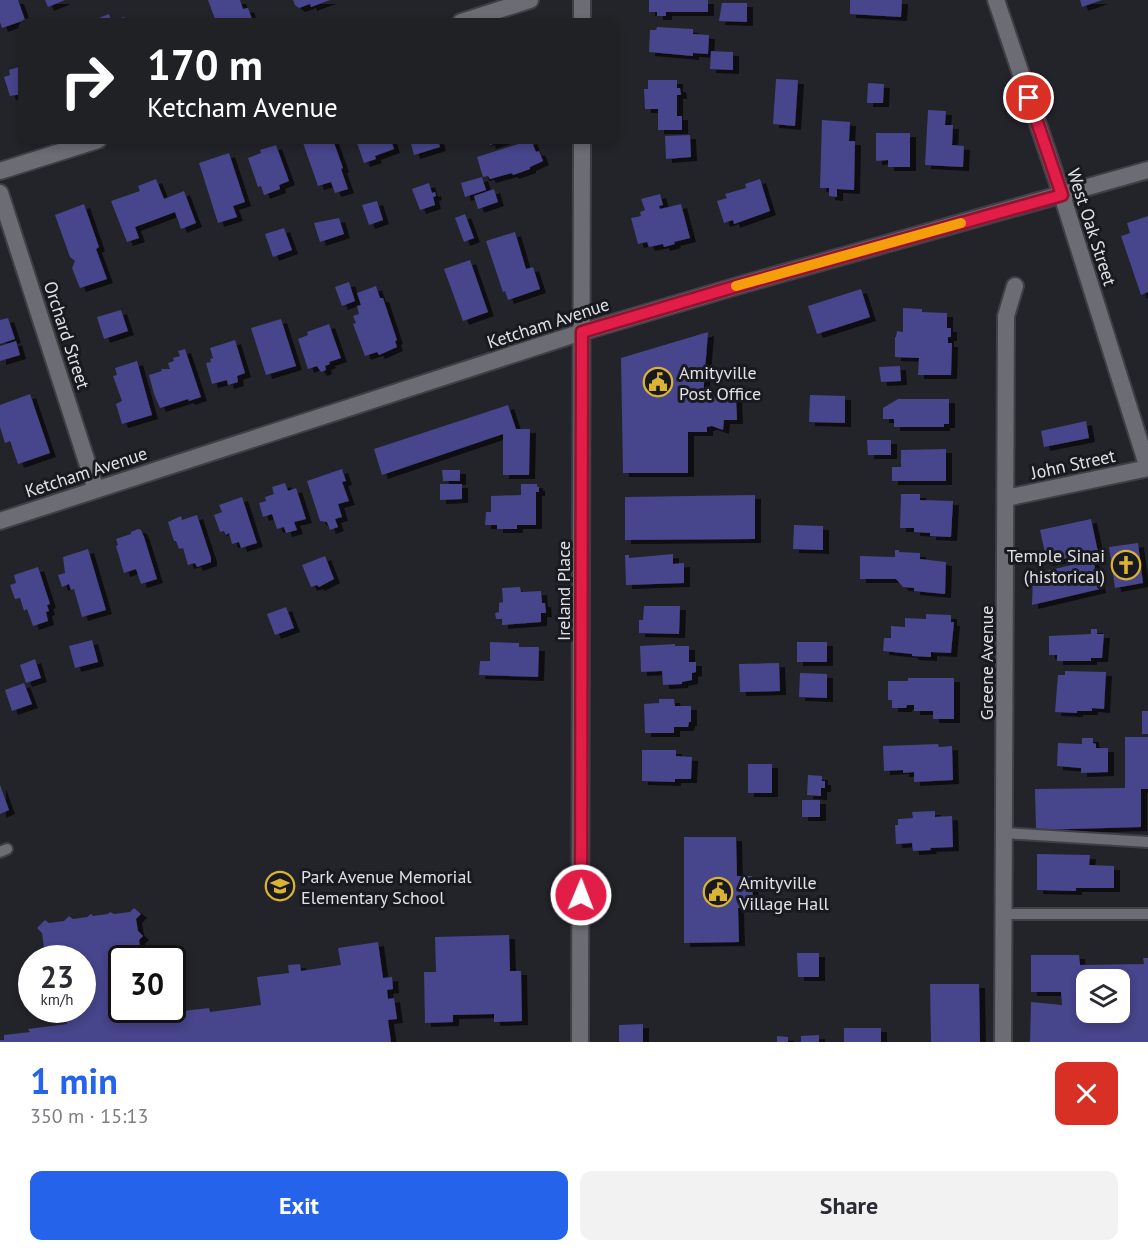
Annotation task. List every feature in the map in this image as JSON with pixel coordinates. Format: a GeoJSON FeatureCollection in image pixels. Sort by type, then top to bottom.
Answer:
{"type":"FeatureCollection","features":[{"type":"Feature","properties":{"kind":"street"},"geometry":{"type":"LineString","coordinates":[[473,18],[530,0]]}},
{"type":"Feature","properties":{"kind":"street"},"geometry":{"type":"LineString","coordinates":[[582,0],[582,18]]}},
{"type":"Feature","properties":{"kind":"street","name":"West Oak Street"},"geometry":{"type":"LineString","coordinates":[[996,0],[1062,195],[1148,468]]}},
{"type":"Feature","properties":{"kind":"street"},"geometry":{"type":"LineString","coordinates":[[0,171],[85,144]]}},
{"type":"Feature","properties":{"kind":"street","name":"Ireland Place"},"geometry":{"type":"LineString","coordinates":[[580,1042],[582,144]]}},
{"type":"Feature","properties":{"kind":"street","name":"Ketcham Avenue"},"geometry":{"type":"LineString","coordinates":[[0,520],[582,332],[1148,170]]}},
{"type":"Feature","properties":{"kind":"street","name":"Orchard Street"},"geometry":{"type":"LineString","coordinates":[[0,193],[96,490]]}},
{"type":"Feature","properties":{"kind":"street","name":"Greene Avenue"},"geometry":{"type":"LineString","coordinates":[[1003,1042],[1006,316],[1015,286]]}},
{"type":"Feature","properties":{"kind":"street","name":"John Street"},"geometry":{"type":"LineString","coordinates":[[1006,498],[1148,468]]}},
{"type":"Feature","properties":{"kind":"lane"},"geometry":{"type":"LineString","coordinates":[[1004,833],[1148,842]]}},
{"type":"Feature","properties":{"kind":"lane"},"geometry":{"type":"LineString","coordinates":[[1004,914],[1148,914]]}},
{"type":"Feature","properties":{"kind":"building"},"geometry":{"type":"Polygon","coordinates":[[[0,0],[18,0],[24,18],[18,18],[18,22],[2,28],[0,0]]]}},
{"type":"Feature","properties":{"kind":"building"},"geometry":{"type":"Polygon","coordinates":[[[45,0],[65,0],[48,7],[45,0]]]}},
{"type":"Feature","properties":{"kind":"building"},"geometry":{"type":"Polygon","coordinates":[[[208,0],[240,0],[243,9],[248,8],[252,18],[215,18],[208,0]]]}},
{"type":"Feature","properties":{"kind":"building"},"geometry":{"type":"Polygon","coordinates":[[[293,0],[330,0],[311,7],[310,4],[299,8],[293,0]]]}},
{"type":"Feature","properties":{"kind":"building"},"geometry":{"type":"Polygon","coordinates":[[[649,0],[708,0],[708,12],[666,12],[666,16],[657,16],[657,12],[649,12],[649,0]]]}},
{"type":"Feature","properties":{"kind":"building"},"geometry":{"type":"Polygon","coordinates":[[[850,0],[902,0],[901,17],[850,14],[850,0]]]}},
{"type":"Feature","properties":{"kind":"building"},"geometry":{"type":"Polygon","coordinates":[[[1080,0],[1102,0],[1082,7],[1080,0]]]}},
{"type":"Feature","properties":{"kind":"building"},"geometry":{"type":"Polygon","coordinates":[[[722,3],[747,3],[747,22],[719,21],[722,3]]]}},
{"type":"Feature","properties":{"kind":"building"},"geometry":{"type":"Polygon","coordinates":[[[657,27],[693,29],[693,34],[709,35],[708,54],[693,53],[693,56],[649,52],[650,30],[656,30],[657,27]]]}},
{"type":"Feature","properties":{"kind":"building"},"geometry":{"type":"Polygon","coordinates":[[[711,51],[733,52],[733,70],[710,69],[711,51]]]}},
{"type":"Feature","properties":{"kind":"building"},"geometry":{"type":"Polygon","coordinates":[[[18,67],[18,95],[10,96],[4,77],[10,75],[9,70],[18,67]]]}},
{"type":"Feature","properties":{"kind":"building"},"geometry":{"type":"Polygon","coordinates":[[[776,79],[798,80],[795,126],[773,124],[776,79]]]}},
{"type":"Feature","properties":{"kind":"building"},"geometry":{"type":"Polygon","coordinates":[[[648,80],[677,80],[677,88],[680,88],[681,95],[677,95],[677,116],[682,116],[682,130],[658,130],[658,109],[645,109],[644,89],[648,89],[648,80]]]}},
{"type":"Feature","properties":{"kind":"building"},"geometry":{"type":"Polygon","coordinates":[[[868,83],[884,84],[883,103],[867,103],[868,83]]]}},
{"type":"Feature","properties":{"kind":"building"},"geometry":{"type":"Polygon","coordinates":[[[928,110],[946,111],[945,125],[953,125],[952,145],[964,146],[963,167],[925,165],[928,110]]]}},
{"type":"Feature","properties":{"kind":"building"},"geometry":{"type":"Polygon","coordinates":[[[822,120],[850,122],[849,141],[855,141],[854,190],[837,189],[837,197],[829,196],[829,188],[820,188],[822,120]]]}},
{"type":"Feature","properties":{"kind":"building"},"geometry":{"type":"Polygon","coordinates":[[[876,133],[910,133],[910,167],[888,167],[888,160],[876,161],[876,133]]]}},
{"type":"Feature","properties":{"kind":"building"},"geometry":{"type":"Polygon","coordinates":[[[690,135],[691,157],[666,159],[665,136],[690,135]]]}},
{"type":"Feature","properties":{"kind":"building"},"geometry":{"type":"Polygon","coordinates":[[[303,144],[334,144],[348,189],[335,193],[331,182],[318,186],[303,144]]]}},
{"type":"Feature","properties":{"kind":"building"},"geometry":{"type":"Polygon","coordinates":[[[357,144],[392,144],[394,149],[364,163],[357,144]]]}},
{"type":"Feature","properties":{"kind":"building"},"geometry":{"type":"Polygon","coordinates":[[[411,144],[439,144],[440,147],[414,155],[411,144]]]}},
{"type":"Feature","properties":{"kind":"building"},"geometry":{"type":"Polygon","coordinates":[[[518,144],[533,144],[543,161],[513,175],[512,173],[490,179],[488,176],[483,177],[477,157],[518,144]]]}},
{"type":"Feature","properties":{"kind":"building"},"geometry":{"type":"Polygon","coordinates":[[[276,145],[289,181],[279,185],[280,189],[264,195],[261,186],[258,187],[248,158],[261,153],[260,150],[276,145]]]}},
{"type":"Feature","properties":{"kind":"building"},"geometry":{"type":"Polygon","coordinates":[[[229,153],[245,202],[233,206],[237,217],[218,223],[199,163],[229,153]]]}},
{"type":"Feature","properties":{"kind":"building"},"geometry":{"type":"Polygon","coordinates":[[[482,177],[486,190],[465,197],[461,183],[482,177]]]}},
{"type":"Feature","properties":{"kind":"building"},"geometry":{"type":"Polygon","coordinates":[[[156,179],[164,199],[184,191],[196,223],[181,229],[175,212],[135,227],[139,238],[127,242],[111,201],[140,191],[138,186],[156,179]]]}},
{"type":"Feature","properties":{"kind":"building"},"geometry":{"type":"Polygon","coordinates":[[[760,179],[770,211],[734,224],[733,220],[724,223],[717,201],[727,198],[725,194],[746,188],[745,184],[760,179]]]}},
{"type":"Feature","properties":{"kind":"building"},"geometry":{"type":"Polygon","coordinates":[[[429,183],[432,193],[435,192],[436,196],[433,197],[435,205],[420,210],[412,189],[429,183]]]}},
{"type":"Feature","properties":{"kind":"building"},"geometry":{"type":"Polygon","coordinates":[[[494,189],[498,202],[478,209],[474,196],[494,189]]]}},
{"type":"Feature","properties":{"kind":"building"},"geometry":{"type":"Polygon","coordinates":[[[660,194],[663,205],[659,206],[660,209],[681,204],[690,238],[664,247],[663,244],[649,247],[647,242],[638,244],[631,218],[641,216],[640,212],[645,210],[641,199],[660,194]]]}},
{"type":"Feature","properties":{"kind":"building"},"geometry":{"type":"Polygon","coordinates":[[[377,201],[383,220],[369,225],[362,205],[377,201]]]}},
{"type":"Feature","properties":{"kind":"building"},"geometry":{"type":"Polygon","coordinates":[[[84,204],[107,279],[80,288],[72,268],[75,261],[70,257],[55,215],[84,204]]]}},
{"type":"Feature","properties":{"kind":"building"},"geometry":{"type":"Polygon","coordinates":[[[465,214],[474,238],[464,242],[455,218],[465,214]]]}},
{"type":"Feature","properties":{"kind":"building"},"geometry":{"type":"Polygon","coordinates":[[[1148,216],[1148,292],[1141,295],[1121,236],[1130,233],[1127,223],[1148,216]]]}},
{"type":"Feature","properties":{"kind":"building"},"geometry":{"type":"Polygon","coordinates":[[[339,218],[344,234],[320,242],[314,223],[339,218]]]}},
{"type":"Feature","properties":{"kind":"building"},"geometry":{"type":"Polygon","coordinates":[[[284,228],[292,250],[273,257],[265,234],[284,228]]]}},
{"type":"Feature","properties":{"kind":"building"},"geometry":{"type":"Polygon","coordinates":[[[515,232],[526,269],[533,267],[540,289],[508,300],[505,291],[503,292],[486,241],[515,232]]]}},
{"type":"Feature","properties":{"kind":"building"},"geometry":{"type":"Polygon","coordinates":[[[470,260],[488,312],[463,321],[444,269],[470,260]]]}},
{"type":"Feature","properties":{"kind":"building"},"geometry":{"type":"Polygon","coordinates":[[[349,282],[355,301],[342,306],[335,287],[349,282]]]}},
{"type":"Feature","properties":{"kind":"building"},"geometry":{"type":"Polygon","coordinates":[[[376,286],[380,298],[383,298],[397,340],[395,341],[397,347],[379,355],[377,352],[365,356],[353,324],[356,323],[353,316],[359,314],[357,306],[361,305],[357,293],[376,286]]]}},
{"type":"Feature","properties":{"kind":"building"},"geometry":{"type":"Polygon","coordinates":[[[861,289],[870,317],[817,334],[808,306],[861,289]]]}},
{"type":"Feature","properties":{"kind":"building"},"geometry":{"type":"Polygon","coordinates":[[[903,308],[922,309],[922,312],[947,313],[947,328],[951,328],[948,343],[952,343],[951,375],[918,375],[919,358],[895,357],[895,337],[897,331],[903,332],[903,308]]]}},
{"type":"Feature","properties":{"kind":"building"},"geometry":{"type":"Polygon","coordinates":[[[121,310],[128,331],[104,339],[97,317],[121,310]]]}},
{"type":"Feature","properties":{"kind":"building"},"geometry":{"type":"Polygon","coordinates":[[[8,318],[15,339],[0,344],[0,320],[8,318]]]}},
{"type":"Feature","properties":{"kind":"building"},"geometry":{"type":"Polygon","coordinates":[[[281,319],[296,366],[266,375],[251,328],[281,319]]]}},
{"type":"Feature","properties":{"kind":"building"},"geometry":{"type":"Polygon","coordinates":[[[329,324],[341,358],[329,362],[330,364],[325,366],[326,370],[321,372],[317,366],[308,369],[298,339],[308,335],[307,332],[329,324]]]}},
{"type":"Feature","properties":{"kind":"building"},"geometry":{"type":"Polygon","coordinates":[[[708,332],[703,397],[736,397],[737,420],[724,420],[723,430],[712,426],[707,427],[707,432],[688,432],[688,473],[623,473],[621,358],[708,332]]]}},
{"type":"Feature","properties":{"kind":"building"},"geometry":{"type":"Polygon","coordinates":[[[235,340],[245,373],[237,376],[238,382],[228,385],[227,380],[212,384],[206,363],[211,362],[210,359],[213,358],[210,348],[235,340]]]}},
{"type":"Feature","properties":{"kind":"building"},"geometry":{"type":"Polygon","coordinates":[[[16,341],[20,355],[0,361],[0,346],[16,341]]]}},
{"type":"Feature","properties":{"kind":"building"},"geometry":{"type":"Polygon","coordinates":[[[185,349],[201,397],[160,408],[149,375],[162,371],[161,369],[170,369],[168,363],[180,356],[178,351],[185,349]]]}},
{"type":"Feature","properties":{"kind":"building"},"geometry":{"type":"Polygon","coordinates":[[[137,361],[152,415],[122,424],[116,404],[122,401],[113,376],[117,375],[115,368],[137,361]]]}},
{"type":"Feature","properties":{"kind":"building"},"geometry":{"type":"Polygon","coordinates":[[[900,366],[901,381],[881,382],[879,367],[900,366]]]}},
{"type":"Feature","properties":{"kind":"building"},"geometry":{"type":"Polygon","coordinates":[[[30,394],[50,453],[18,464],[10,441],[5,443],[0,427],[0,405],[30,394]]]}},
{"type":"Feature","properties":{"kind":"building"},"geometry":{"type":"Polygon","coordinates":[[[810,395],[845,396],[845,423],[809,422],[810,395]]]}},
{"type":"Feature","properties":{"kind":"building"},"geometry":{"type":"Polygon","coordinates":[[[898,399],[949,399],[949,424],[944,424],[944,427],[894,427],[894,419],[883,419],[883,408],[898,399]]]}},
{"type":"Feature","properties":{"kind":"building"},"geometry":{"type":"Polygon","coordinates":[[[508,405],[516,429],[530,429],[529,475],[503,475],[503,434],[382,475],[374,449],[508,405]]]}},
{"type":"Feature","properties":{"kind":"building"},"geometry":{"type":"Polygon","coordinates":[[[1086,421],[1089,438],[1044,447],[1041,431],[1086,421]]]}},
{"type":"Feature","properties":{"kind":"building"},"geometry":{"type":"Polygon","coordinates":[[[867,440],[891,440],[891,455],[868,455],[867,440]]]}},
{"type":"Feature","properties":{"kind":"building"},"geometry":{"type":"Polygon","coordinates":[[[946,449],[946,481],[892,481],[892,467],[901,467],[901,450],[946,449]]]}},
{"type":"Feature","properties":{"kind":"building"},"geometry":{"type":"Polygon","coordinates":[[[342,469],[346,481],[342,482],[349,501],[338,504],[342,517],[335,519],[338,527],[330,530],[327,522],[320,521],[307,481],[342,469]]]}},
{"type":"Feature","properties":{"kind":"building"},"geometry":{"type":"Polygon","coordinates":[[[442,470],[460,470],[460,481],[443,481],[442,470]]]}},
{"type":"Feature","properties":{"kind":"building"},"geometry":{"type":"Polygon","coordinates":[[[285,483],[288,491],[296,488],[306,519],[294,522],[297,530],[286,533],[284,527],[277,529],[272,514],[263,517],[259,503],[266,501],[265,497],[274,494],[272,487],[285,483]]]}},
{"type":"Feature","properties":{"kind":"building"},"geometry":{"type":"Polygon","coordinates":[[[440,484],[462,484],[462,499],[440,500],[440,484]]]}},
{"type":"Feature","properties":{"kind":"building"},"geometry":{"type":"Polygon","coordinates":[[[521,484],[537,484],[539,487],[539,492],[536,492],[536,525],[517,525],[517,529],[497,529],[497,525],[485,525],[486,512],[491,512],[491,496],[521,495],[521,484]]]}},
{"type":"Feature","properties":{"kind":"building"},"geometry":{"type":"Polygon","coordinates":[[[901,494],[920,494],[920,500],[953,501],[951,537],[930,536],[930,533],[914,532],[914,528],[900,528],[901,494]]]}},
{"type":"Feature","properties":{"kind":"building"},"geometry":{"type":"Polygon","coordinates":[[[755,495],[755,539],[625,540],[625,497],[755,495]]]}},
{"type":"Feature","properties":{"kind":"building"},"geometry":{"type":"Polygon","coordinates":[[[242,497],[257,543],[241,548],[239,542],[232,544],[229,533],[226,535],[224,531],[220,532],[214,515],[222,512],[219,505],[242,497]]]}},
{"type":"Feature","properties":{"kind":"building"},"geometry":{"type":"Polygon","coordinates":[[[197,515],[211,562],[197,567],[195,563],[188,565],[183,548],[179,549],[174,541],[168,522],[181,516],[182,520],[197,515]]]}},
{"type":"Feature","properties":{"kind":"building"},"geometry":{"type":"Polygon","coordinates":[[[1091,519],[1098,552],[1047,562],[1040,530],[1091,519]]]}},
{"type":"Feature","properties":{"kind":"building"},"geometry":{"type":"Polygon","coordinates":[[[794,525],[823,526],[823,550],[793,549],[794,525]]]}},
{"type":"Feature","properties":{"kind":"building"},"geometry":{"type":"Polygon","coordinates":[[[138,529],[144,537],[157,579],[141,584],[136,569],[124,573],[116,546],[118,545],[116,539],[138,529]]]}},
{"type":"Feature","properties":{"kind":"building","name":"Temple Sinai (historical)"},"geometry":{"type":"Polygon","coordinates":[[[1138,543],[1143,583],[1115,588],[1109,547],[1138,543]]]}},
{"type":"Feature","properties":{"kind":"building"},"geometry":{"type":"Polygon","coordinates":[[[88,549],[106,610],[82,617],[74,589],[71,590],[69,584],[62,587],[58,575],[65,573],[63,557],[88,549]]]}},
{"type":"Feature","properties":{"kind":"building"},"geometry":{"type":"Polygon","coordinates":[[[895,550],[920,553],[920,559],[946,562],[945,594],[914,591],[914,588],[903,587],[896,579],[860,579],[860,556],[895,557],[895,550]]]}},
{"type":"Feature","properties":{"kind":"building"},"geometry":{"type":"Polygon","coordinates":[[[673,554],[673,564],[684,563],[684,583],[626,585],[625,555],[629,555],[629,558],[673,554]]]}},
{"type":"Feature","properties":{"kind":"building"},"geometry":{"type":"Polygon","coordinates":[[[325,556],[334,579],[319,587],[317,585],[311,587],[302,565],[325,556]]]}},
{"type":"Feature","properties":{"kind":"building"},"geometry":{"type":"Polygon","coordinates":[[[1093,560],[1100,589],[1032,605],[1033,574],[1093,560]]]}},
{"type":"Feature","properties":{"kind":"building"},"geometry":{"type":"Polygon","coordinates":[[[38,567],[50,604],[47,605],[49,611],[46,612],[48,621],[33,626],[27,609],[24,611],[20,598],[15,599],[10,585],[16,583],[14,575],[38,567]]]}},
{"type":"Feature","properties":{"kind":"building"},"geometry":{"type":"Polygon","coordinates":[[[520,587],[521,592],[541,591],[546,613],[541,613],[541,622],[502,625],[502,619],[496,619],[495,613],[499,612],[499,603],[503,602],[502,588],[520,587]]]}},
{"type":"Feature","properties":{"kind":"building"},"geometry":{"type":"Polygon","coordinates":[[[644,606],[680,606],[679,634],[639,633],[639,620],[643,620],[644,606]]]}},
{"type":"Feature","properties":{"kind":"building"},"geometry":{"type":"Polygon","coordinates":[[[286,607],[294,628],[275,635],[267,614],[286,607]]]}},
{"type":"Feature","properties":{"kind":"building"},"geometry":{"type":"Polygon","coordinates":[[[926,614],[951,615],[951,622],[954,622],[951,653],[931,652],[931,657],[883,651],[884,638],[891,638],[891,626],[905,627],[905,618],[926,619],[926,614]]]}},
{"type":"Feature","properties":{"kind":"building"},"geometry":{"type":"Polygon","coordinates":[[[1091,629],[1097,629],[1097,634],[1104,634],[1102,658],[1091,658],[1091,661],[1057,661],[1057,655],[1049,655],[1049,636],[1091,634],[1091,629]]]}},
{"type":"Feature","properties":{"kind":"building"},"geometry":{"type":"Polygon","coordinates":[[[92,640],[98,662],[75,668],[69,646],[92,640]]]}},
{"type":"Feature","properties":{"kind":"building"},"geometry":{"type":"Polygon","coordinates":[[[490,642],[519,643],[519,647],[539,647],[538,677],[479,675],[480,661],[490,661],[490,642]]]}},
{"type":"Feature","properties":{"kind":"building"},"geometry":{"type":"Polygon","coordinates":[[[797,642],[827,642],[827,662],[797,662],[797,642]]]}},
{"type":"Feature","properties":{"kind":"building"},"geometry":{"type":"Polygon","coordinates":[[[675,644],[675,646],[689,646],[689,662],[696,662],[696,672],[692,673],[692,680],[682,682],[682,684],[663,685],[662,671],[641,672],[640,646],[675,644]]]}},
{"type":"Feature","properties":{"kind":"building"},"geometry":{"type":"Polygon","coordinates":[[[35,659],[41,678],[26,683],[20,665],[35,659]]]}},
{"type":"Feature","properties":{"kind":"building"},"geometry":{"type":"Polygon","coordinates":[[[779,663],[780,691],[740,692],[739,664],[779,663]]]}},
{"type":"Feature","properties":{"kind":"building"},"geometry":{"type":"Polygon","coordinates":[[[1065,671],[1106,672],[1104,709],[1092,708],[1092,711],[1077,711],[1077,713],[1055,712],[1058,675],[1065,675],[1065,671]]]}},
{"type":"Feature","properties":{"kind":"building"},"geometry":{"type":"Polygon","coordinates":[[[800,673],[827,674],[827,698],[799,697],[800,673]]]}},
{"type":"Feature","properties":{"kind":"building"},"geometry":{"type":"Polygon","coordinates":[[[908,678],[954,678],[954,719],[933,719],[933,711],[914,711],[914,705],[907,705],[906,708],[892,708],[892,700],[888,700],[888,681],[908,681],[908,678]]]}},
{"type":"Feature","properties":{"kind":"building"},"geometry":{"type":"Polygon","coordinates":[[[24,683],[32,704],[12,711],[5,690],[24,683]]]}},
{"type":"Feature","properties":{"kind":"building"},"geometry":{"type":"Polygon","coordinates":[[[659,699],[674,699],[675,706],[691,706],[691,722],[688,727],[674,727],[674,733],[645,733],[644,704],[659,703],[659,699]]]}},
{"type":"Feature","properties":{"kind":"building"},"geometry":{"type":"Polygon","coordinates":[[[1142,711],[1148,711],[1148,734],[1142,734],[1142,711]]]}},
{"type":"Feature","properties":{"kind":"building"},"geometry":{"type":"Polygon","coordinates":[[[1125,737],[1148,737],[1148,789],[1141,789],[1141,827],[1036,830],[1035,789],[1125,788],[1125,737]]]}},
{"type":"Feature","properties":{"kind":"building"},"geometry":{"type":"Polygon","coordinates":[[[1082,738],[1093,738],[1096,748],[1108,748],[1108,772],[1081,773],[1081,768],[1057,766],[1058,743],[1082,744],[1082,738]]]}},
{"type":"Feature","properties":{"kind":"building"},"geometry":{"type":"Polygon","coordinates":[[[938,744],[939,747],[952,746],[953,780],[914,782],[914,772],[884,771],[883,746],[938,744]]]}},
{"type":"Feature","properties":{"kind":"building"},"geometry":{"type":"Polygon","coordinates":[[[642,750],[676,750],[676,756],[692,757],[691,779],[675,779],[675,782],[642,781],[642,750]]]}},
{"type":"Feature","properties":{"kind":"building"},"geometry":{"type":"Polygon","coordinates":[[[748,764],[772,764],[772,793],[748,793],[748,764]]]}},
{"type":"Feature","properties":{"kind":"building"},"geometry":{"type":"Polygon","coordinates":[[[808,775],[822,776],[825,788],[821,788],[821,796],[807,795],[808,775]]]}},
{"type":"Feature","properties":{"kind":"building"},"geometry":{"type":"Polygon","coordinates":[[[0,785],[9,810],[0,814],[0,785]]]}},
{"type":"Feature","properties":{"kind":"building"},"geometry":{"type":"Polygon","coordinates":[[[802,800],[820,800],[820,817],[802,817],[802,800]]]}},
{"type":"Feature","properties":{"kind":"building"},"geometry":{"type":"Polygon","coordinates":[[[935,811],[935,817],[952,816],[953,847],[913,851],[912,843],[896,844],[895,825],[898,825],[898,819],[913,818],[912,812],[935,811]]]}},
{"type":"Feature","properties":{"kind":"building","name":"Amityville Village Hall"},"geometry":{"type":"Polygon","coordinates":[[[684,837],[736,837],[737,876],[752,876],[753,908],[738,908],[739,942],[684,943],[684,837]]]}},
{"type":"Feature","properties":{"kind":"building"},"geometry":{"type":"Polygon","coordinates":[[[1037,854],[1090,855],[1089,865],[1114,866],[1114,888],[1076,888],[1076,891],[1037,890],[1037,854]]]}},
{"type":"Feature","properties":{"kind":"building"},"geometry":{"type":"Polygon","coordinates":[[[134,908],[141,914],[136,919],[138,931],[143,936],[139,940],[140,945],[108,945],[108,1023],[186,1023],[186,1011],[209,1008],[210,1012],[261,1005],[257,977],[289,973],[288,965],[300,964],[301,971],[341,965],[338,948],[378,942],[383,978],[392,977],[393,989],[387,990],[388,999],[394,998],[397,1019],[388,1020],[391,1042],[0,1042],[4,1040],[4,1035],[30,1032],[28,1029],[67,1023],[96,1023],[96,945],[44,945],[42,933],[37,928],[45,920],[49,923],[64,921],[69,916],[73,919],[87,917],[91,914],[93,916],[110,912],[114,914],[130,912],[134,908]]]}},
{"type":"Feature","properties":{"kind":"building"},"geometry":{"type":"Polygon","coordinates":[[[509,935],[510,971],[521,971],[522,1021],[494,1022],[494,1014],[453,1015],[453,1022],[425,1023],[424,972],[436,972],[435,937],[509,935]]]}},
{"type":"Feature","properties":{"kind":"building"},"geometry":{"type":"Polygon","coordinates":[[[797,953],[819,953],[819,977],[798,977],[797,953]]]}},
{"type":"Feature","properties":{"kind":"building"},"geometry":{"type":"Polygon","coordinates":[[[1031,955],[1079,955],[1080,965],[1144,964],[1143,958],[1148,958],[1148,1042],[1030,1042],[1031,1002],[1062,1005],[1061,992],[1031,992],[1031,955]]]}},
{"type":"Feature","properties":{"kind":"building"},"geometry":{"type":"Polygon","coordinates":[[[930,984],[979,984],[980,1042],[931,1042],[930,984]]]}},
{"type":"Feature","properties":{"kind":"building"},"geometry":{"type":"Polygon","coordinates":[[[643,1024],[643,1042],[619,1042],[619,1025],[643,1024]]]}},
{"type":"Feature","properties":{"kind":"building"},"geometry":{"type":"Polygon","coordinates":[[[844,1028],[881,1028],[881,1042],[844,1042],[844,1028]]]}},
{"type":"Feature","properties":{"kind":"building"},"geometry":{"type":"Polygon","coordinates":[[[819,1035],[819,1042],[801,1042],[801,1036],[819,1035]]]}},
{"type":"Feature","properties":{"kind":"building"},"geometry":{"type":"Polygon","coordinates":[[[777,1036],[788,1037],[788,1042],[777,1042],[777,1036]]]}},
{"type":"Feature","properties":{"kind":"slow traffic"},"geometry":{"type":"LineString","coordinates":[[736,286],[961,223]]}},
{"type":"Feature","properties":{"kind":"place","name":"Amityville Post Office"},"geometry":{"type":"Point","coordinates":[658,382]}},
{"type":"Feature","properties":{"kind":"place","name":"Temple Sinai (historical)"},"geometry":{"type":"Point","coordinates":[1126,565]}},
{"type":"Feature","properties":{"kind":"place","name":"Park Avenue Memorial Elementary School"},"geometry":{"type":"Point","coordinates":[280,886]}},
{"type":"Feature","properties":{"kind":"place","name":"Amityville Village Hall"},"geometry":{"type":"Point","coordinates":[718,892]}},
{"type":"Feature","properties":{"kind":"route"},"geometry":{"type":"LineString","coordinates":[[581,895],[582,332],[1062,195],[1029,98]]}}]}
